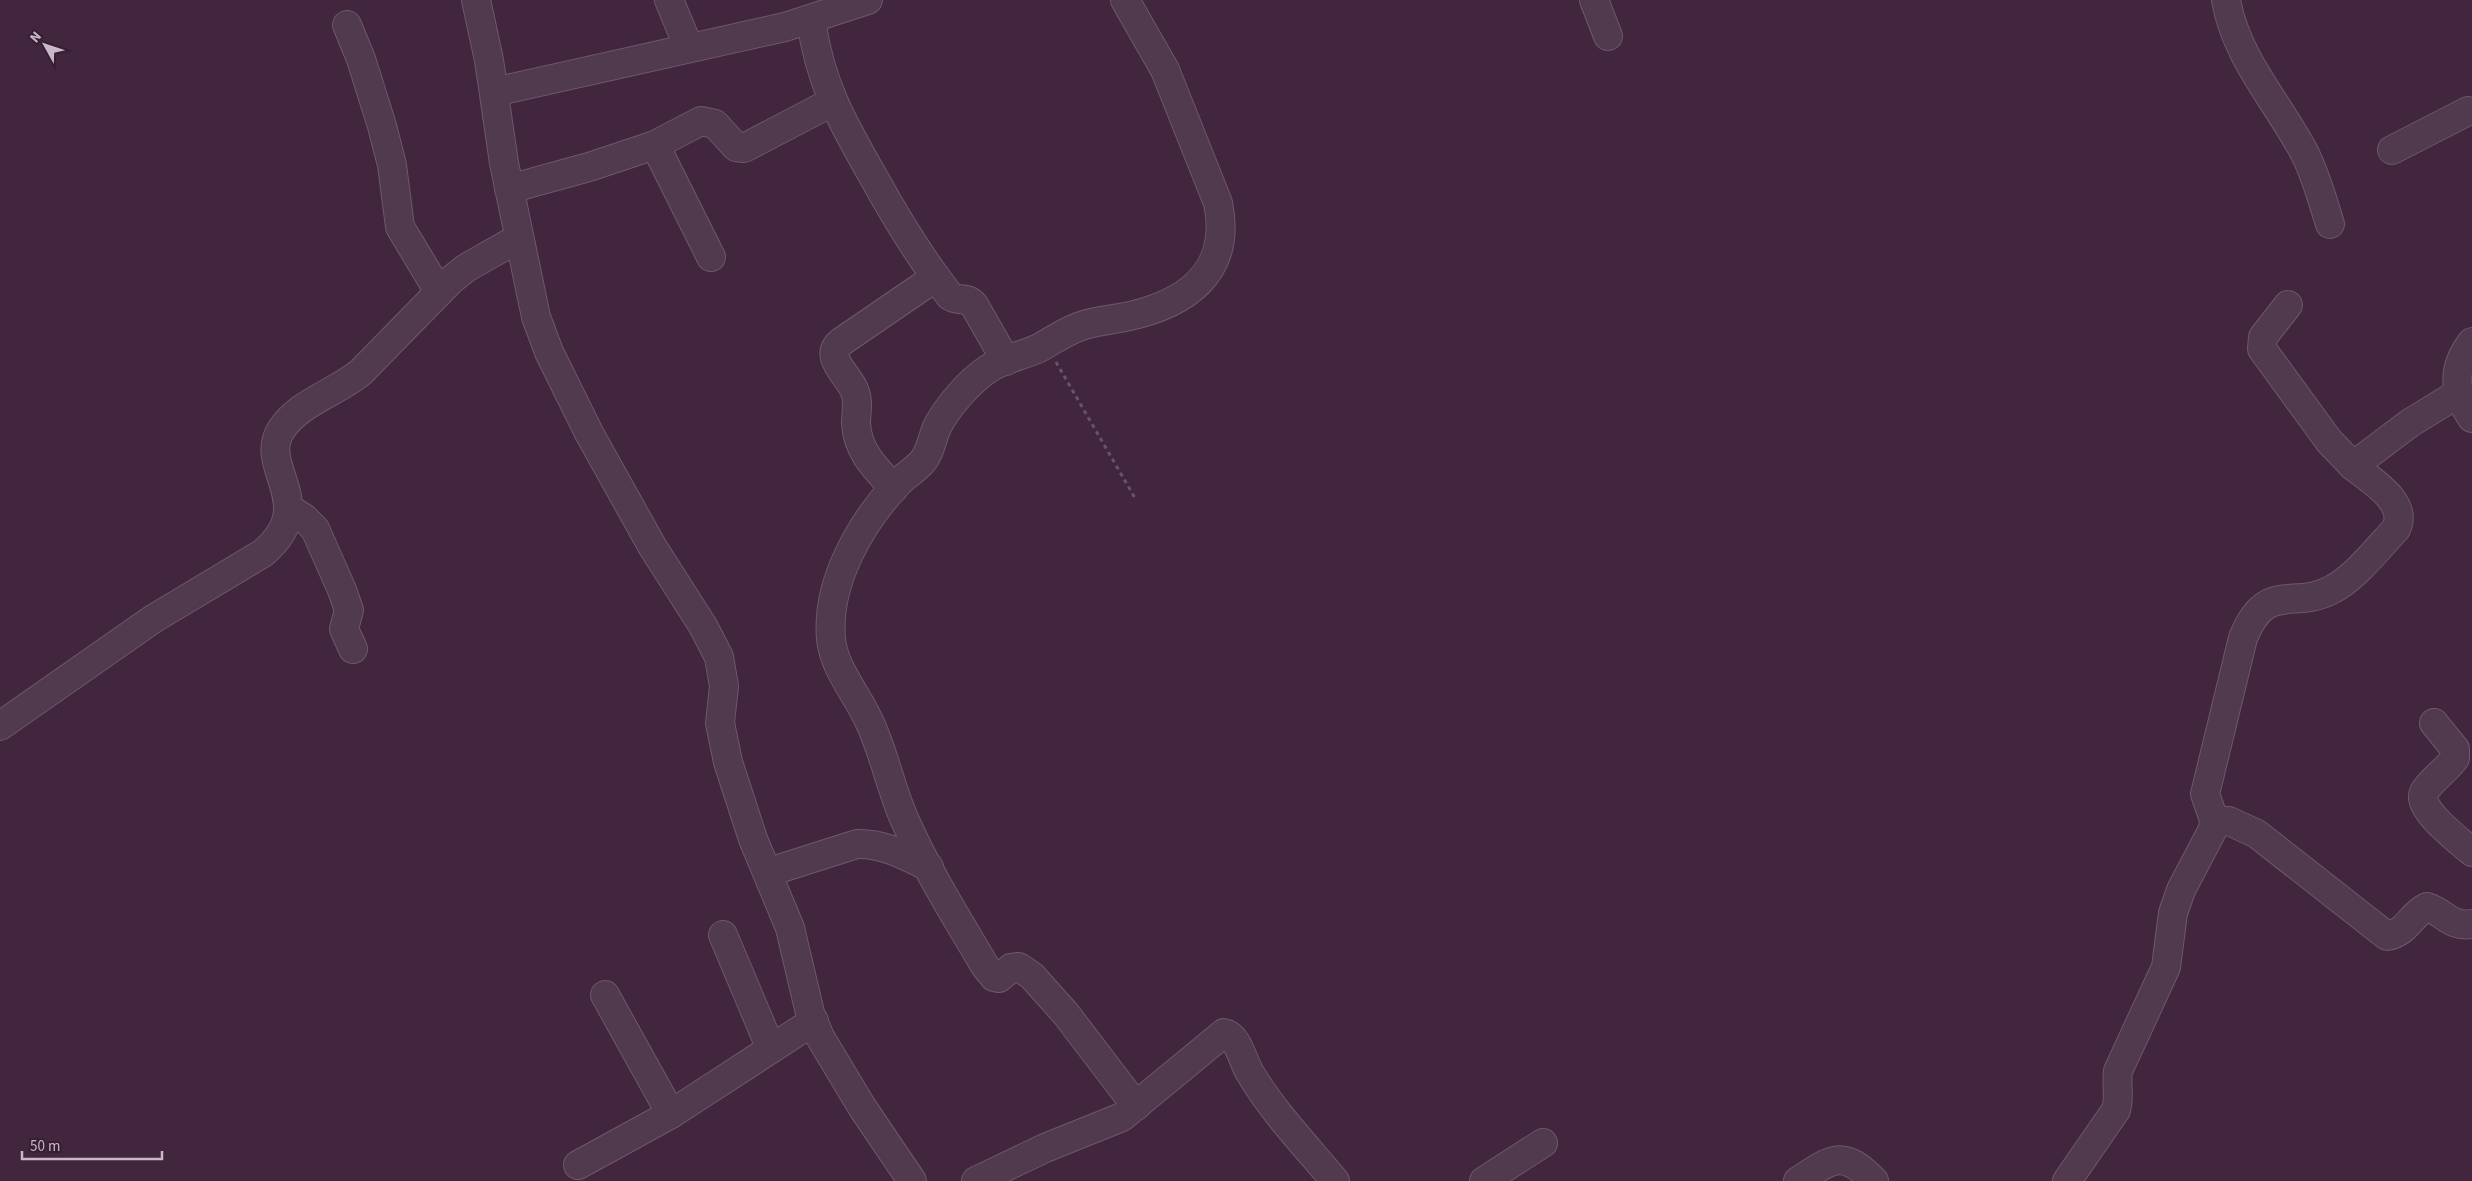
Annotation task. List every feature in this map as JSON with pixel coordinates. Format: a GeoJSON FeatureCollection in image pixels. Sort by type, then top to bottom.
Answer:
{"type":"FeatureCollection","features":[{"type":"Feature","properties":{"kind":"street"},"geometry":{"type":"LineString","coordinates":[[476,0],[494,92],[509,189],[536,317],[549,352],[589,433],[652,546],[704,626],[719,658],[724,686],[720,723],[722,740],[753,839],[790,928],[814,1021],[820,1037],[862,1107],[912,1181]]}},
{"type":"Feature","properties":{"kind":"street"},"geometry":{"type":"LineString","coordinates":[[669,0],[689,48]]}},
{"type":"Feature","properties":{"kind":"street"},"geometry":{"type":"LineString","coordinates":[[494,92],[810,20],[868,0]]}},
{"type":"Feature","properties":{"kind":"street"},"geometry":{"type":"LineString","coordinates":[[1125,0],[1165,70],[1215,194],[1222,219],[1222,239],[1218,256],[1202,279],[1190,290],[1166,305],[1137,315],[1086,324],[1072,329],[1046,344],[986,370],[958,398],[938,425],[922,461],[894,488],[864,528],[843,567],[835,594],[831,637],[833,652],[870,722],[904,819],[929,867],[990,973],[999,978],[1011,968],[1018,967],[1032,976],[1066,1014],[1136,1106]]}},
{"type":"Feature","properties":{"kind":"street"},"geometry":{"type":"LineString","coordinates":[[1594,0],[1608,36]]}},
{"type":"Feature","properties":{"kind":"street"},"geometry":{"type":"LineString","coordinates":[[2226,0],[2229,17],[2239,43],[2315,174],[2330,224]]}},
{"type":"Feature","properties":{"kind":"street"},"geometry":{"type":"LineString","coordinates":[[810,20],[820,69],[832,102],[896,216],[950,296],[954,299],[967,299],[972,302],[1006,361]]}},
{"type":"Feature","properties":{"kind":"street"},"geometry":{"type":"LineString","coordinates":[[347,26],[361,59],[382,126],[392,165],[400,227],[439,292]]}},
{"type":"Feature","properties":{"kind":"street"},"geometry":{"type":"LineString","coordinates":[[509,189],[589,167],[655,145],[702,121],[715,124],[736,147],[744,148],[832,102]]}},
{"type":"Feature","properties":{"kind":"street"},"geometry":{"type":"LineString","coordinates":[[2392,150],[2471,109]]}},
{"type":"Feature","properties":{"kind":"street"},"geometry":{"type":"LineString","coordinates":[[655,145],[712,257]]}},
{"type":"Feature","properties":{"kind":"street"},"geometry":{"type":"LineString","coordinates":[[0,726],[153,619],[263,553],[282,534],[288,522],[288,508],[276,454],[280,432],[300,410],[346,385],[439,292],[466,268],[519,238]]}},
{"type":"Feature","properties":{"kind":"street"},"geometry":{"type":"LineString","coordinates":[[894,488],[872,465],[864,452],[857,433],[855,391],[836,362],[834,353],[836,347],[841,342],[936,277]]}},
{"type":"Feature","properties":{"kind":"street"},"geometry":{"type":"LineString","coordinates":[[2067,1181],[2116,1110],[2119,1102],[2116,1084],[2118,1071],[2166,967],[2173,913],[2181,890],[2213,829],[2214,820],[2205,794],[2249,623],[2270,603],[2281,598],[2320,595],[2333,590],[2376,550],[2396,529],[2400,521],[2397,506],[2352,466],[2321,430],[2262,349],[2263,337],[2288,305]]}},
{"type":"Feature","properties":{"kind":"street"},"geometry":{"type":"LineString","coordinates":[[2472,342],[2456,371],[2459,393],[2472,418]]}},
{"type":"Feature","properties":{"kind":"street"},"geometry":{"type":"LineString","coordinates":[[2352,466],[2410,424],[2459,393]]}},
{"type":"Feature","properties":{"kind":"street"},"geometry":{"type":"LineString","coordinates":[[288,508],[304,518],[315,529],[348,605],[344,629],[352,649]]}},
{"type":"Feature","properties":{"kind":"street"},"geometry":{"type":"LineString","coordinates":[[2434,723],[2455,749],[2455,758],[2422,795],[2423,804],[2429,812],[2472,852]]}},
{"type":"Feature","properties":{"kind":"street"},"geometry":{"type":"LineString","coordinates":[[2214,820],[2229,821],[2256,834],[2387,936],[2402,931],[2421,911],[2427,908],[2451,922],[2460,925],[2472,924]]}},
{"type":"Feature","properties":{"kind":"street"},"geometry":{"type":"LineString","coordinates":[[768,872],[851,846],[868,844],[894,851],[929,867]]}},
{"type":"Feature","properties":{"kind":"street"},"geometry":{"type":"LineString","coordinates":[[723,935],[771,1049]]}},
{"type":"Feature","properties":{"kind":"street"},"geometry":{"type":"LineString","coordinates":[[605,996],[671,1114]]}},
{"type":"Feature","properties":{"kind":"street"},"geometry":{"type":"LineString","coordinates":[[578,1165],[671,1114],[814,1021]]}},
{"type":"Feature","properties":{"kind":"street"},"geometry":{"type":"LineString","coordinates":[[976,1181],[1045,1148],[1112,1123],[1136,1106],[1220,1034],[1228,1033],[1233,1038],[1256,1083],[1335,1181]]}},
{"type":"Feature","properties":{"kind":"street"},"geometry":{"type":"LineString","coordinates":[[1484,1181],[1543,1143]]}},
{"type":"Feature","properties":{"kind":"street"},"geometry":{"type":"LineString","coordinates":[[1798,1181],[1835,1160],[1846,1160],[1855,1163],[1874,1181]]}},
{"type":"Feature","properties":{"kind":"path"},"geometry":{"type":"LineString","coordinates":[[1046,344],[1134,498]]}}]}
